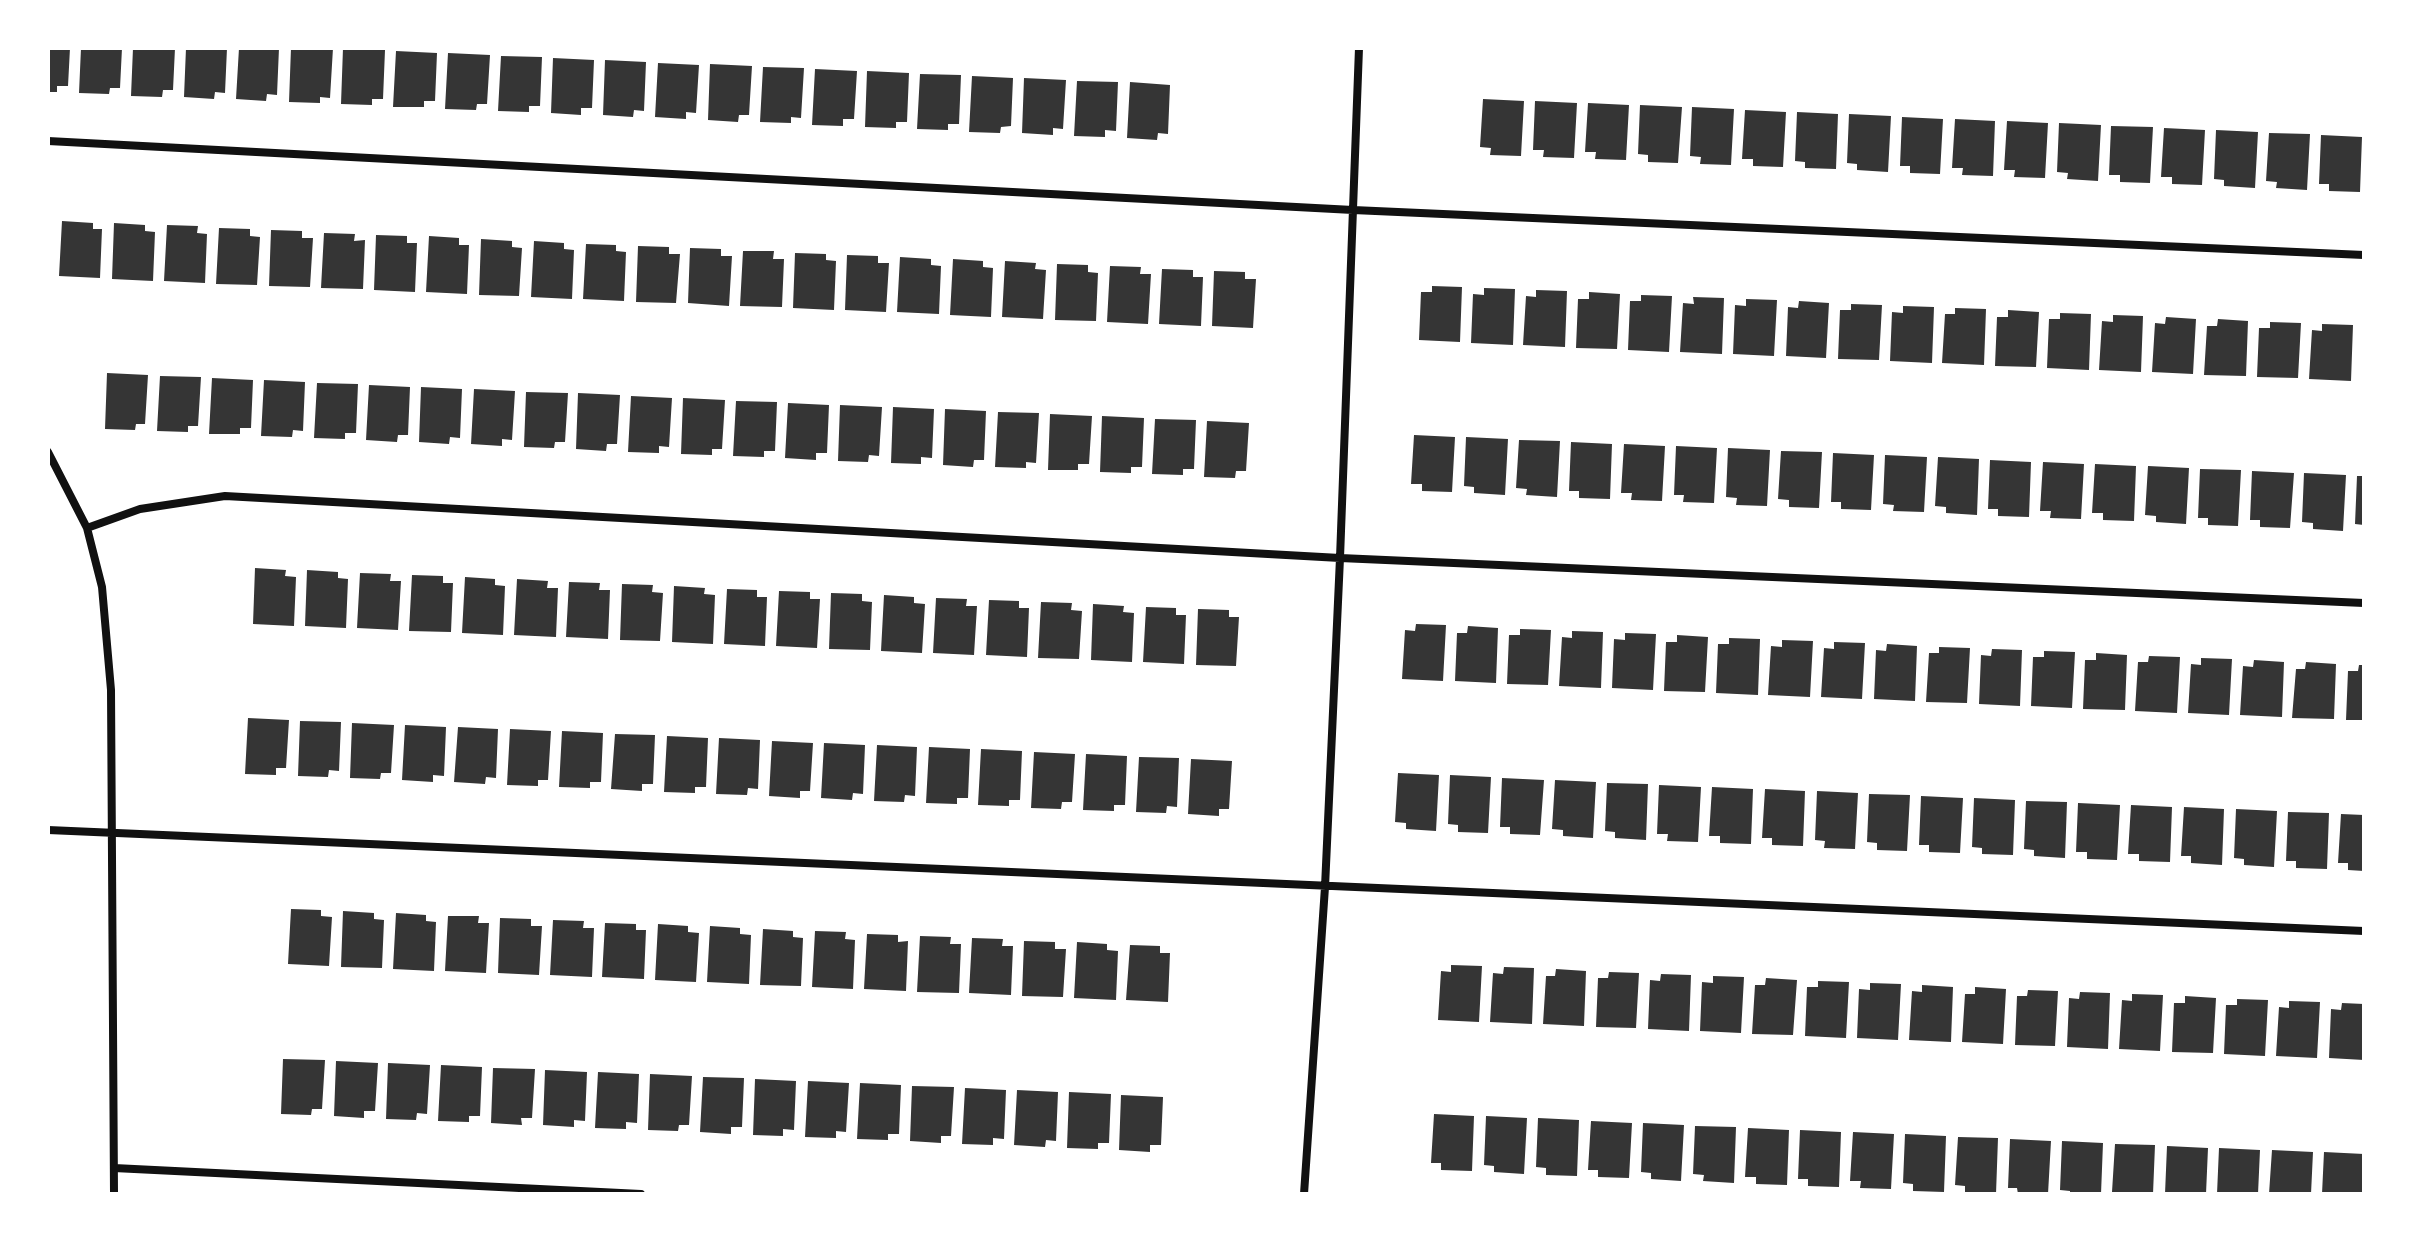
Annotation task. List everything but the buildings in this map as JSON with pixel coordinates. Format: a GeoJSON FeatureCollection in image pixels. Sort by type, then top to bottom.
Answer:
{"type":"FeatureCollection","features":[{"type":"Feature","properties":{"kind":"street"},"geometry":{"type":"LineString","coordinates":[[1304,1194],[1325,887],[1359,48]]}},
{"type":"Feature","properties":{"kind":"street"},"geometry":{"type":"LineString","coordinates":[[48,141],[1353,210],[2364,255]]}},
{"type":"Feature","properties":{"kind":"street"},"geometry":{"type":"LineString","coordinates":[[48,452],[87,528],[102,587],[106,631],[111,690],[114,1194]]}},
{"type":"Feature","properties":{"kind":"street"},"geometry":{"type":"LineString","coordinates":[[87,528],[140,509],[225,496],[1340,558],[2364,603]]}},
{"type":"Feature","properties":{"kind":"street"},"geometry":{"type":"LineString","coordinates":[[48,830],[2364,931]]}},
{"type":"Feature","properties":{"kind":"street"},"geometry":{"type":"LineString","coordinates":[[114,1168],[641,1194]]}}]}
